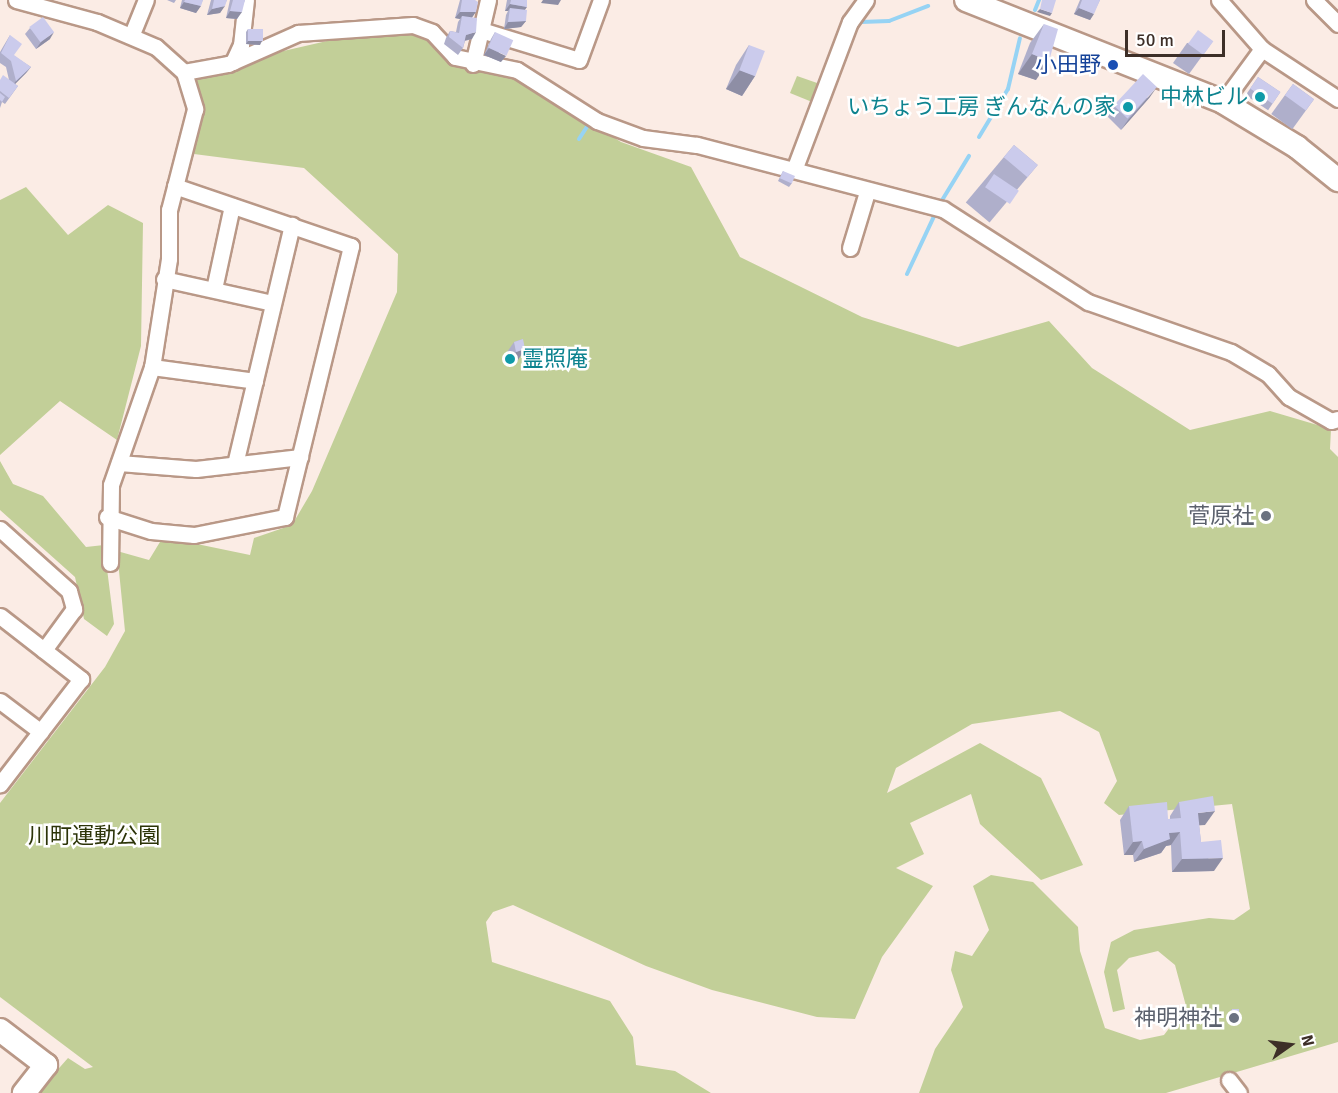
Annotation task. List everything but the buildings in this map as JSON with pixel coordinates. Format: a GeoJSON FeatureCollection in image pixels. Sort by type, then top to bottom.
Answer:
{"type":"FeatureCollection","features":[{"type":"Feature","properties":{"kind":"main road"},"geometry":{"type":"LineString","coordinates":[[966,0],[1223,102],[1297,147],[1338,180]]}},
{"type":"Feature","properties":{"kind":"main road"},"geometry":{"type":"LineString","coordinates":[[0,1030],[46,1065],[24,1093]]}},
{"type":"Feature","properties":{"kind":"street"},"geometry":{"type":"LineString","coordinates":[[16,0],[132,34],[184,72],[195,109],[193,130],[175,186],[152,367],[118,463],[107,517],[110,563]]}},
{"type":"Feature","properties":{"kind":"street"},"geometry":{"type":"LineString","coordinates":[[132,34],[146,0]]}},
{"type":"Feature","properties":{"kind":"street"},"geometry":{"type":"LineString","coordinates":[[233,62],[241,45],[246,0]]}},
{"type":"Feature","properties":{"kind":"street"},"geometry":{"type":"LineString","coordinates":[[473,64],[488,0]]}},
{"type":"Feature","properties":{"kind":"street"},"geometry":{"type":"LineString","coordinates":[[481,30],[579,60],[601,0]]}},
{"type":"Feature","properties":{"kind":"street"},"geometry":{"type":"LineString","coordinates":[[794,170],[850,22],[866,0]]}},
{"type":"Feature","properties":{"kind":"street"},"geometry":{"type":"LineString","coordinates":[[1219,0],[1262,49],[1338,99]]}},
{"type":"Feature","properties":{"kind":"street"},"geometry":{"type":"LineString","coordinates":[[1314,0],[1338,24]]}},
{"type":"Feature","properties":{"kind":"street"},"geometry":{"type":"LineString","coordinates":[[184,72],[233,62],[298,33],[394,24],[432,32],[454,57],[473,64],[535,78],[597,121],[643,138],[794,170],[867,192],[944,209],[1088,302],[1231,352],[1268,374],[1289,397],[1331,421],[1338,418]]}},
{"type":"Feature","properties":{"kind":"street"},"geometry":{"type":"LineString","coordinates":[[1223,102],[1262,49]]}},
{"type":"Feature","properties":{"kind":"street"},"geometry":{"type":"LineString","coordinates":[[107,517],[151,531],[194,535],[285,517],[351,246],[175,186]]}},
{"type":"Feature","properties":{"kind":"street"},"geometry":{"type":"LineString","coordinates":[[849,248],[867,192]]}},
{"type":"Feature","properties":{"kind":"street"},"geometry":{"type":"LineString","coordinates":[[214,289],[232,206]]}},
{"type":"Feature","properties":{"kind":"street"},"geometry":{"type":"LineString","coordinates":[[235,464],[292,225]]}},
{"type":"Feature","properties":{"kind":"street"},"geometry":{"type":"LineString","coordinates":[[164,279],[272,303]]}},
{"type":"Feature","properties":{"kind":"street"},"geometry":{"type":"LineString","coordinates":[[152,367],[255,381]]}},
{"type":"Feature","properties":{"kind":"street"},"geometry":{"type":"LineString","coordinates":[[118,463],[196,469],[300,457]]}},
{"type":"Feature","properties":{"kind":"street"},"geometry":{"type":"LineString","coordinates":[[0,529],[69,591],[74,609],[44,650]]}},
{"type":"Feature","properties":{"kind":"street"},"geometry":{"type":"LineString","coordinates":[[0,616],[81,679],[0,783]]}},
{"type":"Feature","properties":{"kind":"street"},"geometry":{"type":"LineString","coordinates":[[0,701],[41,732]]}},
{"type":"Feature","properties":{"kind":"street"},"geometry":{"type":"LineString","coordinates":[[1229,1080],[1239,1093]]}},
{"type":"Feature","properties":{"kind":"green space","name":"川町運動公園"},"geometry":{"type":"Polygon","coordinates":[[[401,24],[463,64],[523,81],[621,142],[691,167],[740,257],[862,317],[958,347],[1049,321],[1092,368],[1190,430],[1270,411],[1331,429],[1330,449],[1338,457],[1338,1042],[1166,1093],[919,1093],[935,1049],[963,1007],[951,970],[955,951],[972,956],[989,930],[973,886],[991,875],[1033,882],[1078,927],[1080,951],[1105,1028],[1140,1040],[1164,1035],[1186,1006],[1175,965],[1158,951],[1129,958],[1117,970],[1125,1009],[1113,1012],[1104,972],[1111,942],[1134,930],[1209,918],[1234,920],[1250,909],[1232,804],[1119,815],[1104,803],[1117,781],[1099,732],[1060,711],[972,724],[896,768],[887,793],[980,743],[1041,778],[1083,865],[1041,880],[980,824],[971,794],[910,823],[924,854],[896,868],[933,886],[882,957],[855,1019],[817,1017],[712,990],[646,966],[513,905],[493,912],[486,922],[492,962],[610,1001],[633,1037],[636,1065],[675,1071],[711,1093],[37,1093],[68,1058],[85,1069],[93,1067],[0,997],[0,803],[105,667],[125,631],[117,551],[149,560],[163,537],[250,555],[254,538],[292,525],[312,491],[397,292],[398,254],[304,168],[194,154],[202,111],[192,72],[401,24]]]}},
{"type":"Feature","properties":{"kind":"green space"},"geometry":{"type":"Polygon","coordinates":[[[797,76],[820,84],[817,104],[790,93],[797,76]]]}},
{"type":"Feature","properties":{"kind":"green space"},"geometry":{"type":"Polygon","coordinates":[[[26,187],[68,235],[108,205],[143,223],[141,346],[117,440],[60,401],[0,455],[0,200],[26,187]]]}},
{"type":"Feature","properties":{"kind":"green space"},"geometry":{"type":"Polygon","coordinates":[[[0,461],[13,484],[43,496],[86,547],[104,545],[114,624],[107,636],[84,619],[75,577],[0,510],[0,461]]]}},
{"type":"Feature","properties":{"kind":"waterway"},"geometry":{"type":"LineString","coordinates":[[1035,10],[1039,0]]}},
{"type":"Feature","properties":{"kind":"waterway"},"geometry":{"type":"LineString","coordinates":[[861,22],[889,21],[928,6]]}},
{"type":"Feature","properties":{"kind":"waterway"},"geometry":{"type":"LineString","coordinates":[[979,137],[1008,89],[1020,38]]}},
{"type":"Feature","properties":{"kind":"waterway"},"geometry":{"type":"LineString","coordinates":[[579,139],[590,122]]}},
{"type":"Feature","properties":{"kind":"waterway"},"geometry":{"type":"LineString","coordinates":[[941,202],[969,156]]}},
{"type":"Feature","properties":{"kind":"waterway"},"geometry":{"type":"LineString","coordinates":[[907,274],[936,212]]}},
{"type":"Feature","properties":{"kind":"place","name":"小田野"},"geometry":{"type":"Point","coordinates":[1113,65]}},
{"type":"Feature","properties":{"kind":"place","name":"中林ビル"},"geometry":{"type":"Point","coordinates":[1260,97]}},
{"type":"Feature","properties":{"kind":"place","name":"いちょう工房 ぎんなんの家"},"geometry":{"type":"Point","coordinates":[1128,107]}},
{"type":"Feature","properties":{"kind":"place","name":"霊照庵"},"geometry":{"type":"Point","coordinates":[510,359]}},
{"type":"Feature","properties":{"kind":"place","name":"菅原社"},"geometry":{"type":"Point","coordinates":[1266,516]}},
{"type":"Feature","properties":{"kind":"place","name":"神明神社"},"geometry":{"type":"Point","coordinates":[1234,1018]}}]}
